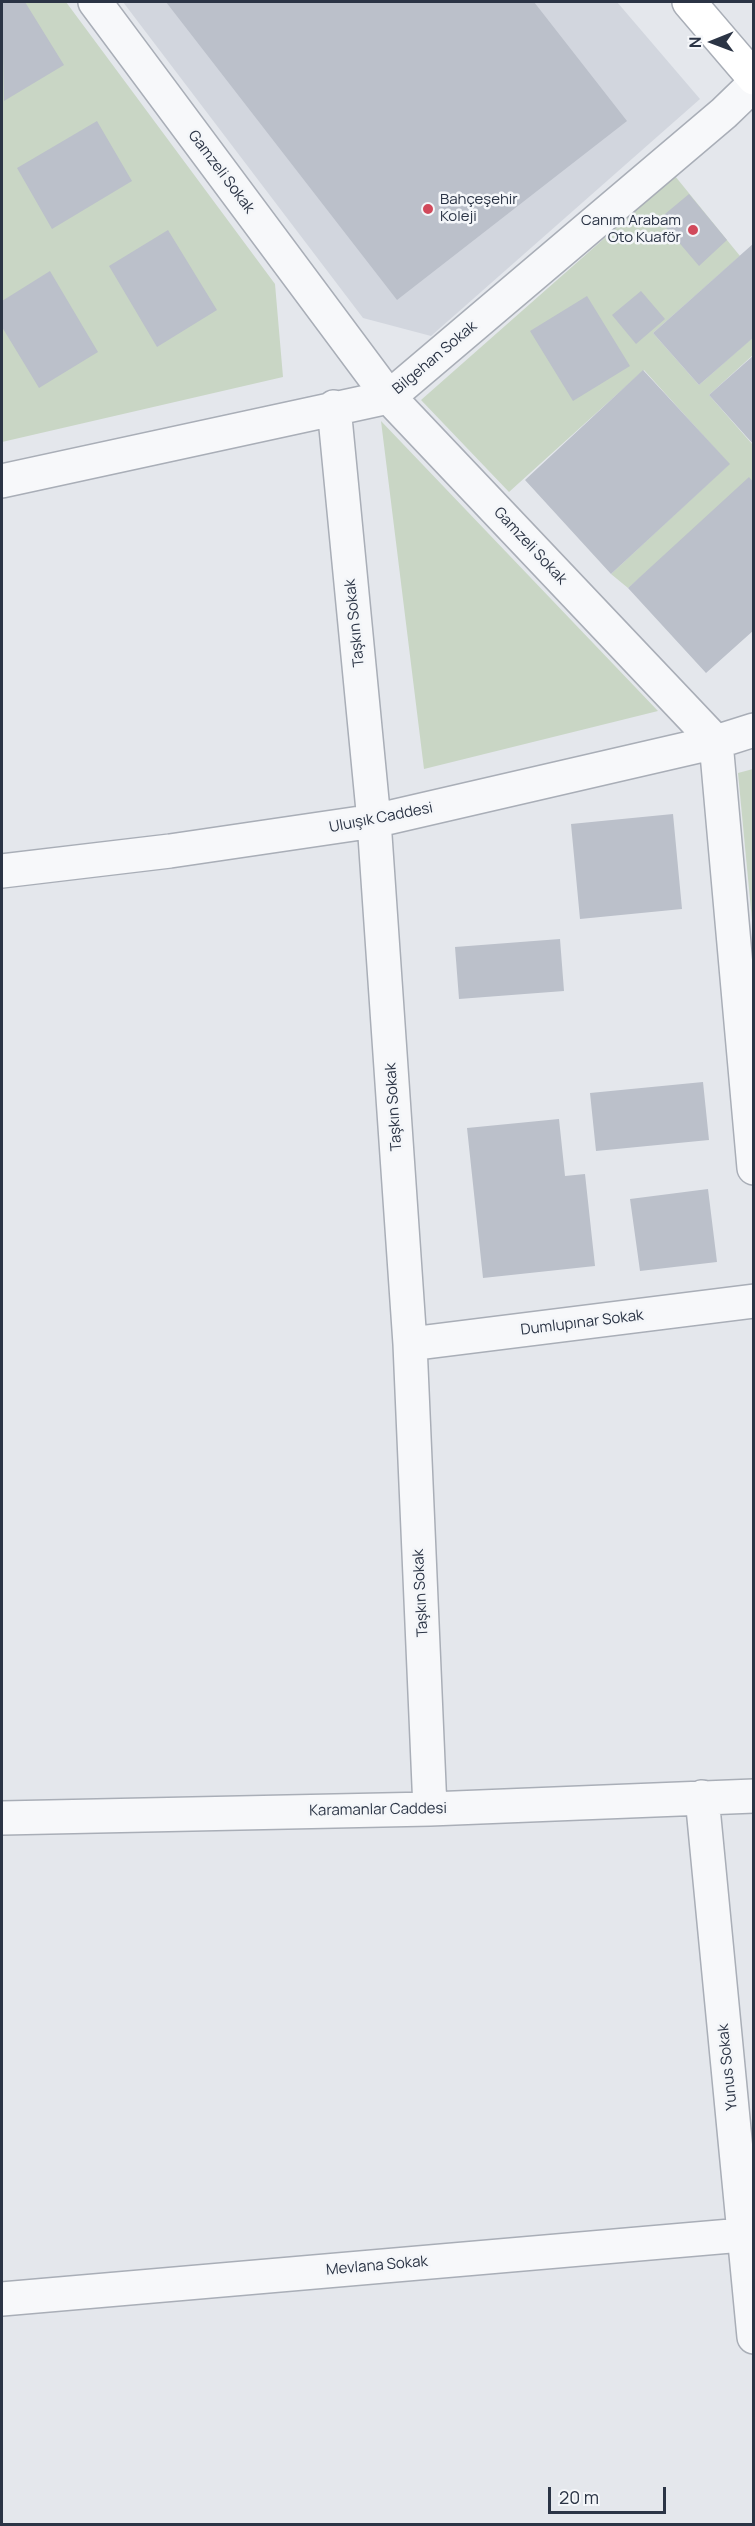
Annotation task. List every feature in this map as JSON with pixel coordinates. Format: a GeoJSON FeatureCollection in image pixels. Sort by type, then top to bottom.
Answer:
{"type":"FeatureCollection","features":[{"type":"Feature","properties":{"kind":"main road"},"geometry":{"type":"LineString","coordinates":[[689,2],[753,78]]}},
{"type":"Feature","properties":{"kind":"street","name":"Gamzeli Sokak"},"geometry":{"type":"LineString","coordinates":[[95,2],[389,396],[716,742]]}},
{"type":"Feature","properties":{"kind":"street","name":"Bilgehan Sokak"},"geometry":{"type":"LineString","coordinates":[[2,481],[389,396],[724,113],[753,84]]}},
{"type":"Feature","properties":{"kind":"street","name":"Taşkın Sokak"},"geometry":{"type":"LineString","coordinates":[[334,407],[374,821],[410,1344],[430,1809]]}},
{"type":"Feature","properties":{"kind":"street","name":"Uluışık Caddesi"},"geometry":{"type":"LineString","coordinates":[[2,871],[374,821],[716,742],[753,730]]}},
{"type":"Feature","properties":{"kind":"street"},"geometry":{"type":"LineString","coordinates":[[716,742],[753,1168]]}},
{"type":"Feature","properties":{"kind":"street","name":"Dumlupınar Sokak"},"geometry":{"type":"LineString","coordinates":[[410,1344],[753,1301]]}},
{"type":"Feature","properties":{"kind":"street","name":"Karamanlar Caddesi"},"geometry":{"type":"LineString","coordinates":[[2,1818],[430,1809],[753,1796]]}},
{"type":"Feature","properties":{"kind":"street","name":"Yunus Sokak"},"geometry":{"type":"LineString","coordinates":[[702,1797],[749,2234],[753,2337]]}},
{"type":"Feature","properties":{"kind":"street","name":"Mevlana Sokak"},"geometry":{"type":"LineString","coordinates":[[2,2298],[749,2234]]}},
{"type":"Feature","properties":{"kind":"shaded area","name":"Bahçeşehir Koleji"},"geometry":{"type":"Polygon","coordinates":[[[123,2],[617,2],[700,99],[431,336],[363,318],[123,2]]]}},
{"type":"Feature","properties":{"kind":"green space"},"geometry":{"type":"Polygon","coordinates":[[[2,2],[66,2],[275,284],[283,377],[2,442],[2,2]]]}},
{"type":"Feature","properties":{"kind":"green space"},"geometry":{"type":"Polygon","coordinates":[[[675,176],[740,256],[653,333],[699,385],[753,337],[753,355],[709,395],[753,445],[753,483],[628,588],[611,574],[729,464],[644,370],[509,492],[421,400],[675,176]]]}},
{"type":"Feature","properties":{"kind":"green space"},"geometry":{"type":"Polygon","coordinates":[[[381,421],[658,711],[424,769],[381,421]]]}},
{"type":"Feature","properties":{"kind":"green space"},"geometry":{"type":"Polygon","coordinates":[[[754,769],[753,931],[738,773],[754,769]]]}},
{"type":"Feature","properties":{"kind":"building"},"geometry":{"type":"Polygon","coordinates":[[[2,2],[25,2],[64,65],[4,101],[2,2]]]}},
{"type":"Feature","properties":{"kind":"building","name":"Bahçeşehir Koleji"},"geometry":{"type":"Polygon","coordinates":[[[166,2],[534,2],[627,121],[397,300],[166,2]]]}},
{"type":"Feature","properties":{"kind":"building"},"geometry":{"type":"Polygon","coordinates":[[[97,121],[132,181],[52,229],[17,168],[97,121]]]}},
{"type":"Feature","properties":{"kind":"building","name":"Canım Arabam Oto Kuaför"},"geometry":{"type":"Polygon","coordinates":[[[689,194],[727,240],[699,266],[659,219],[689,194]]]}},
{"type":"Feature","properties":{"kind":"building"},"geometry":{"type":"Polygon","coordinates":[[[168,230],[217,310],[157,347],[109,266],[168,230]]]}},
{"type":"Feature","properties":{"kind":"building"},"geometry":{"type":"Polygon","coordinates":[[[754,243],[754,337],[699,385],[653,333],[754,243]]]}},
{"type":"Feature","properties":{"kind":"building"},"geometry":{"type":"Polygon","coordinates":[[[50,271],[98,352],[39,388],[2,327],[2,301],[50,271]]]}},
{"type":"Feature","properties":{"kind":"building"},"geometry":{"type":"Polygon","coordinates":[[[641,291],[665,319],[636,344],[612,315],[641,291]]]}},
{"type":"Feature","properties":{"kind":"building"},"geometry":{"type":"Polygon","coordinates":[[[587,296],[630,366],[573,401],[530,331],[587,296]]]}},
{"type":"Feature","properties":{"kind":"building"},"geometry":{"type":"Polygon","coordinates":[[[754,355],[754,445],[709,395],[754,355]]]}},
{"type":"Feature","properties":{"kind":"building"},"geometry":{"type":"Polygon","coordinates":[[[643,370],[730,464],[611,574],[525,480],[643,370]]]}},
{"type":"Feature","properties":{"kind":"building"},"geometry":{"type":"Polygon","coordinates":[[[749,477],[754,483],[754,630],[706,673],[628,588],[749,477]]]}},
{"type":"Feature","properties":{"kind":"building"},"geometry":{"type":"Polygon","coordinates":[[[673,814],[682,909],[580,919],[571,824],[673,814]]]}},
{"type":"Feature","properties":{"kind":"building"},"geometry":{"type":"Polygon","coordinates":[[[560,939],[564,991],[459,999],[455,947],[560,939]]]}},
{"type":"Feature","properties":{"kind":"building"},"geometry":{"type":"Polygon","coordinates":[[[703,1082],[709,1140],[596,1151],[590,1093],[703,1082]]]}},
{"type":"Feature","properties":{"kind":"building"},"geometry":{"type":"Polygon","coordinates":[[[559,1119],[565,1176],[585,1174],[595,1266],[483,1278],[467,1128],[559,1119]]]}},
{"type":"Feature","properties":{"kind":"building"},"geometry":{"type":"Polygon","coordinates":[[[708,1189],[717,1262],[640,1271],[630,1199],[708,1189]]]}},
{"type":"Feature","properties":{"kind":"place","name":"Bahçeşehir Koleji"},"geometry":{"type":"Point","coordinates":[428,209]}},
{"type":"Feature","properties":{"kind":"place","name":"Canım Arabam Oto Kuaför"},"geometry":{"type":"Point","coordinates":[693,230]}}]}
